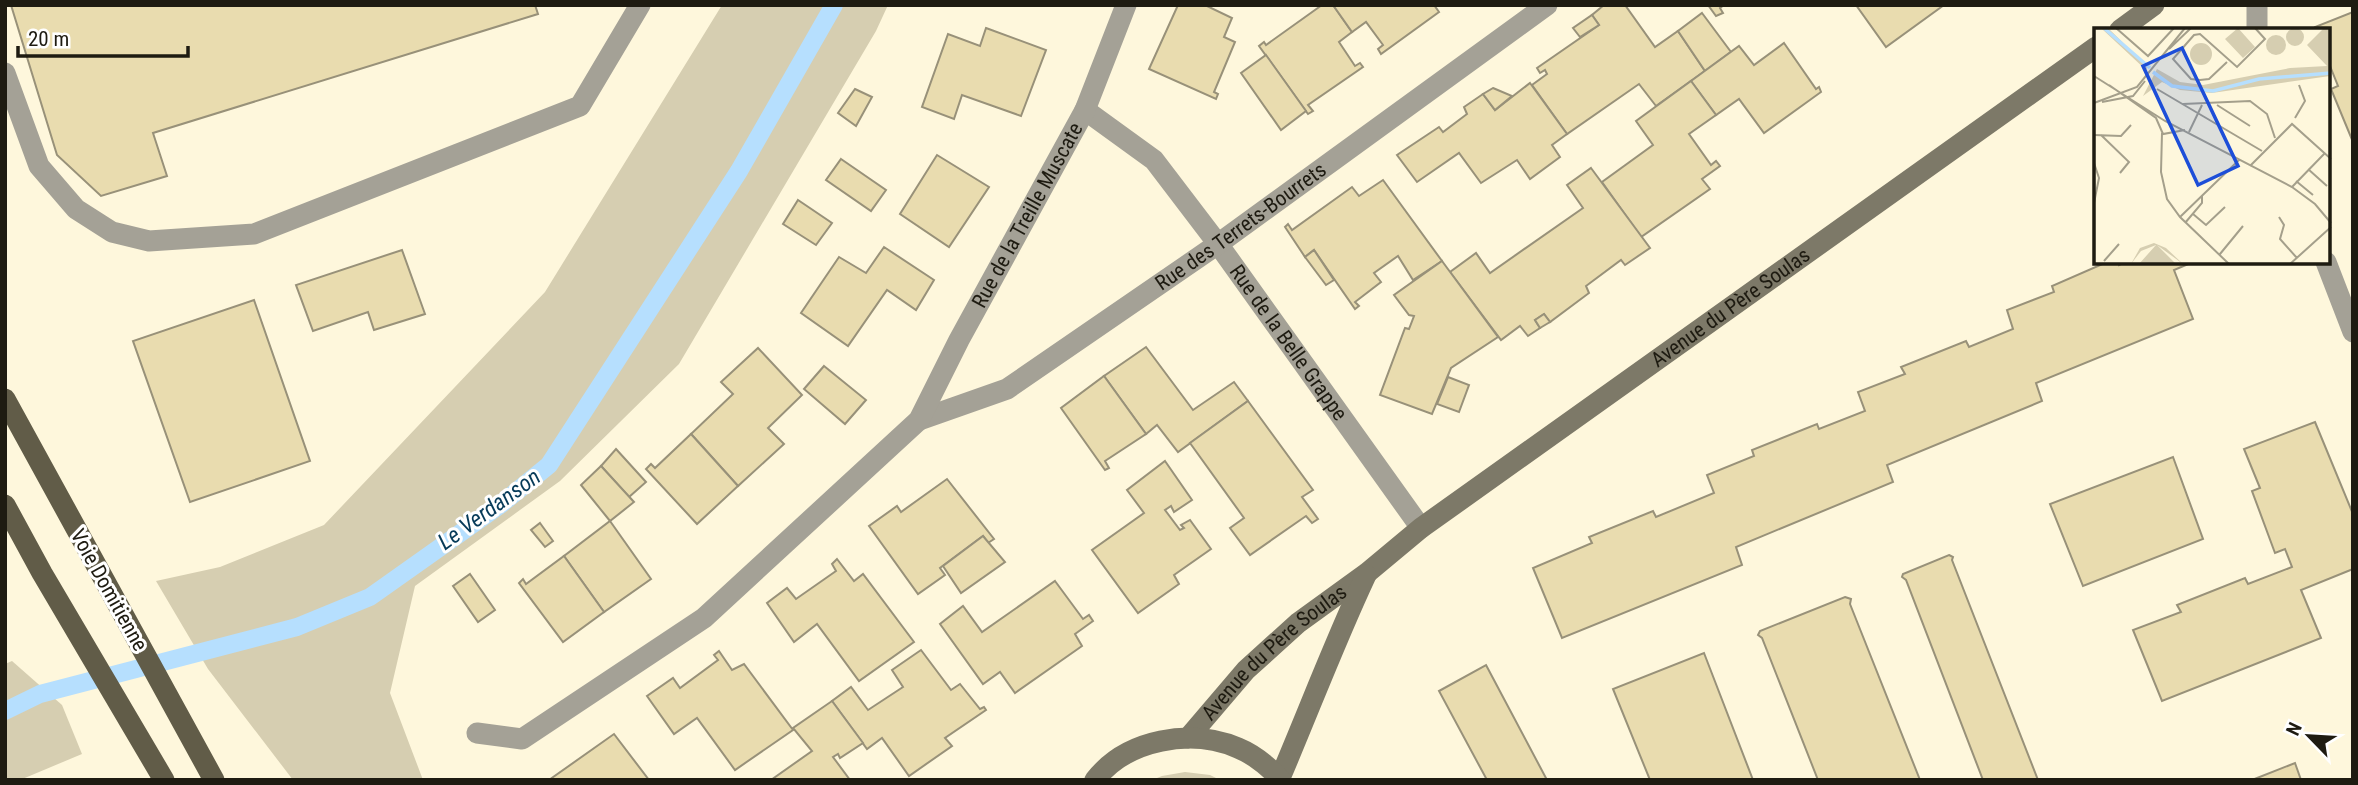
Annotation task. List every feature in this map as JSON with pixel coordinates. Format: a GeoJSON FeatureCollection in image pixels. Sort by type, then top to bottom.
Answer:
{"type":"FeatureCollection","features":[{"type":"Feature","properties":{"kind":"main road"},"geometry":{"type":"LineString","coordinates":[[2123,28],[2154,5]]}},
{"type":"Feature","properties":{"kind":"main road","name":"Avenue du Père Soulas"},"geometry":{"type":"LineString","coordinates":[[1188,738],[1246,670],[1297,623],[1367,573],[1421,527],[2094,48]]}},
{"type":"Feature","properties":{"kind":"main road","name":"Voie Domitienne"},"geometry":{"type":"LineString","coordinates":[[5,399],[212,776]]}},
{"type":"Feature","properties":{"kind":"main road"},"geometry":{"type":"LineString","coordinates":[[5,505],[164,780]]}},
{"type":"Feature","properties":{"kind":"main road","name":"Avenue du Père Soulas"},"geometry":{"type":"LineString","coordinates":[[1280,779],[1336,638],[1367,573]]}},
{"type":"Feature","properties":{"kind":"main road"},"geometry":{"type":"LineString","coordinates":[[1095,780],[1124,755],[1154,742],[1188,738],[1238,748],[1261,761],[1280,779]]}},
{"type":"Feature","properties":{"kind":"street"},"geometry":{"type":"LineString","coordinates":[[5,73],[38,166],[76,209],[112,232],[149,240],[254,234],[580,106],[640,5]]}},
{"type":"Feature","properties":{"kind":"street","name":"Rue de la Treille Muscate"},"geometry":{"type":"LineString","coordinates":[[919,420],[959,340],[1084,110],[1126,5]]}},
{"type":"Feature","properties":{"kind":"street","name":"Rue des Terrets-Bourrets"},"geometry":{"type":"LineString","coordinates":[[919,420],[1007,389],[1218,244],[1547,5]]}},
{"type":"Feature","properties":{"kind":"street"},"geometry":{"type":"LineString","coordinates":[[2257,5],[2257,28]]}},
{"type":"Feature","properties":{"kind":"street","name":"Rue de la Belle Grappe"},"geometry":{"type":"LineString","coordinates":[[1084,110],[1154,160],[1218,244],[1421,527]]}},
{"type":"Feature","properties":{"kind":"street"},"geometry":{"type":"LineString","coordinates":[[2327,264],[2353,332]]}},
{"type":"Feature","properties":{"kind":"street"},"geometry":{"type":"LineString","coordinates":[[477,733],[522,738],[704,618],[919,420]]}},
{"type":"Feature","properties":{"kind":"shaded area"},"geometry":{"type":"Polygon","coordinates":[[[722,5],[888,5],[876,31],[679,364],[560,481],[415,586],[390,693],[423,780],[293,780],[208,669],[156,581],[220,567],[324,525],[545,292],[722,5]]]}},
{"type":"Feature","properties":{"kind":"shaded area"},"geometry":{"type":"Polygon","coordinates":[[[12,661],[62,705],[82,754],[20,780],[5,780],[5,664],[12,661]]]}},
{"type":"Feature","properties":{"kind":"shaded area"},"geometry":{"type":"Polygon","coordinates":[[[1185,772],[1210,775],[1220,780],[1152,780],[1185,772]]]}},
{"type":"Feature","properties":{"kind":"building"},"geometry":{"type":"Polygon","coordinates":[[[11,5],[535,5],[538,14],[153,133],[167,176],[101,196],[57,155],[11,5]]]}},
{"type":"Feature","properties":{"kind":"building"},"geometry":{"type":"Polygon","coordinates":[[[1178,5],[1205,5],[1232,18],[1224,37],[1235,42],[1214,92],[1218,94],[1216,99],[1149,69],[1178,5]]]}},
{"type":"Feature","properties":{"kind":"building"},"geometry":{"type":"Polygon","coordinates":[[[1322,5],[1333,5],[1352,32],[1339,42],[1355,66],[1360,63],[1363,67],[1308,105],[1313,111],[1308,114],[1259,46],[1264,42],[1266,45],[1322,5]]]}},
{"type":"Feature","properties":{"kind":"building"},"geometry":{"type":"Polygon","coordinates":[[[1333,5],[1434,5],[1439,12],[1381,54],[1378,49],[1383,45],[1366,22],[1352,32],[1333,5]]]}},
{"type":"Feature","properties":{"kind":"building"},"geometry":{"type":"Polygon","coordinates":[[[1604,5],[1625,5],[1655,47],[1678,31],[1705,71],[1656,106],[1639,84],[1567,134],[1532,85],[1547,74],[1545,70],[1540,73],[1537,68],[1599,25],[1592,15],[1604,5]]]}},
{"type":"Feature","properties":{"kind":"building"},"geometry":{"type":"Polygon","coordinates":[[[1708,5],[1724,5],[1720,8],[1723,13],[1716,16],[1708,5]]]}},
{"type":"Feature","properties":{"kind":"building"},"geometry":{"type":"Polygon","coordinates":[[[1856,5],[1944,5],[1886,47],[1856,5]]]}},
{"type":"Feature","properties":{"kind":"building"},"geometry":{"type":"Polygon","coordinates":[[[2353,12],[2353,142],[2331,89],[2338,86],[2330,66],[2330,28],[2315,27],[2353,12]]]}},
{"type":"Feature","properties":{"kind":"building"},"geometry":{"type":"Polygon","coordinates":[[[1702,13],[1731,52],[1705,71],[1678,31],[1702,13]]]}},
{"type":"Feature","properties":{"kind":"building"},"geometry":{"type":"Polygon","coordinates":[[[1592,15],[1599,25],[1580,37],[1573,28],[1592,15]]]}},
{"type":"Feature","properties":{"kind":"building"},"geometry":{"type":"Polygon","coordinates":[[[986,28],[1046,50],[1021,116],[962,95],[954,119],[922,107],[948,34],[980,46],[986,28]]]}},
{"type":"Feature","properties":{"kind":"building"},"geometry":{"type":"Polygon","coordinates":[[[1784,43],[1816,89],[1819,87],[1821,92],[1764,133],[1739,99],[1716,115],[1691,81],[1739,46],[1754,65],[1784,43]]]}},
{"type":"Feature","properties":{"kind":"building"},"geometry":{"type":"Polygon","coordinates":[[[1266,55],[1306,111],[1281,130],[1241,73],[1266,55]]]}},
{"type":"Feature","properties":{"kind":"building"},"geometry":{"type":"Polygon","coordinates":[[[1691,81],[1716,115],[1689,134],[1711,165],[1716,161],[1720,166],[1702,179],[1710,189],[1641,237],[1602,182],[1653,145],[1636,121],[1691,81]]]}},
{"type":"Feature","properties":{"kind":"building"},"geometry":{"type":"Polygon","coordinates":[[[1530,83],[1567,134],[1552,145],[1560,157],[1530,179],[1517,160],[1481,183],[1459,153],[1417,182],[1397,155],[1439,127],[1443,132],[1467,114],[1464,107],[1483,94],[1495,110],[1530,83]]]}},
{"type":"Feature","properties":{"kind":"building"},"geometry":{"type":"Polygon","coordinates":[[[1493,88],[1512,96],[1495,110],[1483,94],[1493,88]]]}},
{"type":"Feature","properties":{"kind":"building"},"geometry":{"type":"Polygon","coordinates":[[[855,89],[872,97],[856,126],[838,113],[855,89]]]}},
{"type":"Feature","properties":{"kind":"building"},"geometry":{"type":"Polygon","coordinates":[[[937,155],[989,187],[949,247],[900,214],[937,155]]]}},
{"type":"Feature","properties":{"kind":"building"},"geometry":{"type":"Polygon","coordinates":[[[841,159],[886,190],[871,211],[826,180],[841,159]]]}},
{"type":"Feature","properties":{"kind":"building"},"geometry":{"type":"Polygon","coordinates":[[[1591,168],[1650,248],[1625,265],[1621,260],[1586,286],[1589,293],[1550,322],[1544,314],[1535,320],[1540,328],[1528,336],[1520,326],[1501,340],[1450,272],[1476,253],[1490,273],[1583,208],[1567,185],[1591,168]]]}},
{"type":"Feature","properties":{"kind":"building"},"geometry":{"type":"Polygon","coordinates":[[[1383,180],[1442,261],[1413,280],[1398,256],[1374,273],[1381,282],[1355,302],[1359,306],[1355,309],[1314,250],[1305,257],[1285,227],[1288,224],[1292,230],[1352,187],[1359,196],[1383,180]]]}},
{"type":"Feature","properties":{"kind":"building"},"geometry":{"type":"Polygon","coordinates":[[[798,200],[832,223],[816,245],[783,224],[798,200]]]}},
{"type":"Feature","properties":{"kind":"building"},"geometry":{"type":"Polygon","coordinates":[[[884,247],[934,280],[916,310],[887,290],[848,346],[801,313],[839,257],[866,273],[884,247]]]}},
{"type":"Feature","properties":{"kind":"building"},"geometry":{"type":"Polygon","coordinates":[[[402,250],[425,314],[374,330],[368,312],[313,331],[296,285],[402,250]]]}},
{"type":"Feature","properties":{"kind":"building"},"geometry":{"type":"Polygon","coordinates":[[[1314,250],[1334,280],[1326,285],[1305,257],[1314,250]]]}},
{"type":"Feature","properties":{"kind":"building"},"geometry":{"type":"Polygon","coordinates":[[[1442,261],[1498,337],[1451,368],[1432,414],[1380,395],[1405,328],[1409,329],[1414,316],[1409,315],[1394,295],[1442,261]]]}},
{"type":"Feature","properties":{"kind":"building"},"geometry":{"type":"Polygon","coordinates":[[[2102,264],[2188,264],[2174,270],[2193,319],[2036,383],[2042,401],[1887,465],[1893,482],[1736,547],[1742,565],[1562,638],[1533,568],[1592,543],[1589,537],[1653,511],[1656,517],[1714,493],[1707,475],[1754,456],[1752,450],[1817,424],[1819,429],[1865,411],[1858,392],[1905,374],[1901,367],[1966,341],[1969,347],[2013,329],[2007,310],[2054,292],[2052,286],[2102,264]]]}},
{"type":"Feature","properties":{"kind":"building"},"geometry":{"type":"Polygon","coordinates":[[[254,300],[310,461],[190,502],[133,341],[254,300]]]}},
{"type":"Feature","properties":{"kind":"building"},"geometry":{"type":"Polygon","coordinates":[[[1544,314],[1550,322],[1540,328],[1535,320],[1544,314]]]}},
{"type":"Feature","properties":{"kind":"building"},"geometry":{"type":"Polygon","coordinates":[[[1146,347],[1193,410],[1234,382],[1248,401],[1178,452],[1157,425],[1146,434],[1104,376],[1146,347]]]}},
{"type":"Feature","properties":{"kind":"building"},"geometry":{"type":"Polygon","coordinates":[[[758,348],[802,395],[768,428],[784,444],[738,486],[691,434],[733,394],[721,382],[758,348]]]}},
{"type":"Feature","properties":{"kind":"building"},"geometry":{"type":"Polygon","coordinates":[[[824,366],[866,400],[845,424],[804,389],[824,366]]]}},
{"type":"Feature","properties":{"kind":"building"},"geometry":{"type":"Polygon","coordinates":[[[1104,376],[1146,434],[1105,461],[1109,468],[1105,470],[1061,408],[1104,376]]]}},
{"type":"Feature","properties":{"kind":"building"},"geometry":{"type":"Polygon","coordinates":[[[1448,377],[1469,385],[1459,412],[1437,404],[1448,377]]]}},
{"type":"Feature","properties":{"kind":"building"},"geometry":{"type":"Polygon","coordinates":[[[1248,401],[1313,490],[1302,497],[1318,519],[1312,523],[1306,516],[1250,555],[1230,528],[1244,518],[1190,443],[1248,401]]]}},
{"type":"Feature","properties":{"kind":"building"},"geometry":{"type":"Polygon","coordinates":[[[2315,422],[2353,514],[2353,569],[2301,590],[2321,638],[2162,701],[2133,630],[2181,612],[2177,605],[2245,578],[2248,584],[2292,567],[2285,549],[2275,553],[2252,491],[2260,488],[2244,449],[2315,422]]]}},
{"type":"Feature","properties":{"kind":"building"},"geometry":{"type":"Polygon","coordinates":[[[691,434],[738,486],[697,524],[646,469],[651,464],[655,468],[691,434]]]}},
{"type":"Feature","properties":{"kind":"building"},"geometry":{"type":"Polygon","coordinates":[[[616,449],[646,482],[629,497],[601,466],[616,449]]]}},
{"type":"Feature","properties":{"kind":"building"},"geometry":{"type":"Polygon","coordinates":[[[2173,457],[2203,539],[2083,586],[2050,504],[2173,457]]]}},
{"type":"Feature","properties":{"kind":"building"},"geometry":{"type":"Polygon","coordinates":[[[1165,461],[1192,500],[1174,512],[1171,506],[1165,510],[1180,530],[1184,528],[1181,525],[1190,520],[1211,549],[1174,575],[1179,584],[1138,613],[1092,550],[1144,513],[1127,490],[1165,461]]]}},
{"type":"Feature","properties":{"kind":"building"},"geometry":{"type":"Polygon","coordinates":[[[601,466],[634,502],[610,521],[581,485],[601,466]]]}},
{"type":"Feature","properties":{"kind":"building"},"geometry":{"type":"Polygon","coordinates":[[[947,479],[994,539],[988,543],[983,536],[940,568],[945,575],[918,594],[869,526],[897,506],[901,512],[947,479]]]}},
{"type":"Feature","properties":{"kind":"building"},"geometry":{"type":"Polygon","coordinates":[[[610,521],[651,579],[604,612],[564,556],[610,521]]]}},
{"type":"Feature","properties":{"kind":"building"},"geometry":{"type":"Polygon","coordinates":[[[540,523],[553,541],[545,547],[531,530],[540,523]]]}},
{"type":"Feature","properties":{"kind":"building"},"geometry":{"type":"Polygon","coordinates":[[[983,536],[1005,562],[961,593],[943,566],[983,536]]]}},
{"type":"Feature","properties":{"kind":"building"},"geometry":{"type":"Polygon","coordinates":[[[1949,555],[1953,557],[2038,780],[1983,780],[1906,580],[1902,577],[1903,574],[1949,555]]]}},
{"type":"Feature","properties":{"kind":"building"},"geometry":{"type":"Polygon","coordinates":[[[564,556],[604,612],[563,642],[519,583],[523,579],[526,584],[564,556]]]}},
{"type":"Feature","properties":{"kind":"building"},"geometry":{"type":"Polygon","coordinates":[[[837,559],[854,581],[863,574],[914,642],[859,681],[817,624],[794,642],[767,603],[787,588],[796,599],[836,571],[832,564],[837,559]]]}},
{"type":"Feature","properties":{"kind":"building"},"geometry":{"type":"Polygon","coordinates":[[[470,574],[495,610],[478,622],[453,586],[470,574]]]}},
{"type":"Feature","properties":{"kind":"building"},"geometry":{"type":"Polygon","coordinates":[[[1055,581],[1083,619],[1089,615],[1093,621],[1075,634],[1082,646],[1015,693],[1000,672],[983,684],[940,624],[963,606],[982,632],[1055,581]]]}},
{"type":"Feature","properties":{"kind":"building"},"geometry":{"type":"Polygon","coordinates":[[[1845,597],[1851,599],[1850,604],[1920,780],[1818,780],[1762,638],[1758,635],[1760,631],[1845,597]]]}},
{"type":"Feature","properties":{"kind":"building"},"geometry":{"type":"Polygon","coordinates":[[[921,650],[951,690],[960,684],[980,709],[984,707],[986,710],[945,738],[952,746],[909,776],[882,738],[867,749],[832,701],[851,687],[868,710],[903,687],[892,670],[921,650]]]}},
{"type":"Feature","properties":{"kind":"building"},"geometry":{"type":"Polygon","coordinates":[[[719,651],[732,670],[744,664],[793,730],[735,770],[697,718],[674,734],[647,696],[673,678],[680,688],[718,660],[714,655],[719,651]]]}},
{"type":"Feature","properties":{"kind":"building"},"geometry":{"type":"Polygon","coordinates":[[[1704,653],[1753,780],[1650,780],[1613,689],[1704,653]]]}},
{"type":"Feature","properties":{"kind":"building"},"geometry":{"type":"Polygon","coordinates":[[[1486,665],[1547,780],[1487,780],[1439,691],[1486,665]]]}},
{"type":"Feature","properties":{"kind":"building"},"geometry":{"type":"Polygon","coordinates":[[[832,701],[863,743],[840,758],[838,754],[833,757],[850,780],[771,780],[812,751],[793,728],[832,701]]]}},
{"type":"Feature","properties":{"kind":"building"},"geometry":{"type":"Polygon","coordinates":[[[614,734],[649,780],[549,780],[614,734]]]}},
{"type":"Feature","properties":{"kind":"building"},"geometry":{"type":"Polygon","coordinates":[[[2295,763],[2301,780],[2252,780],[2295,763]]]}},
{"type":"Feature","properties":{"kind":"waterway","name":"Le Verdanson"},"geometry":{"type":"LineString","coordinates":[[5,711],[40,694],[297,627],[370,597],[500,505],[549,465],[739,171],[834,5]]}}]}
